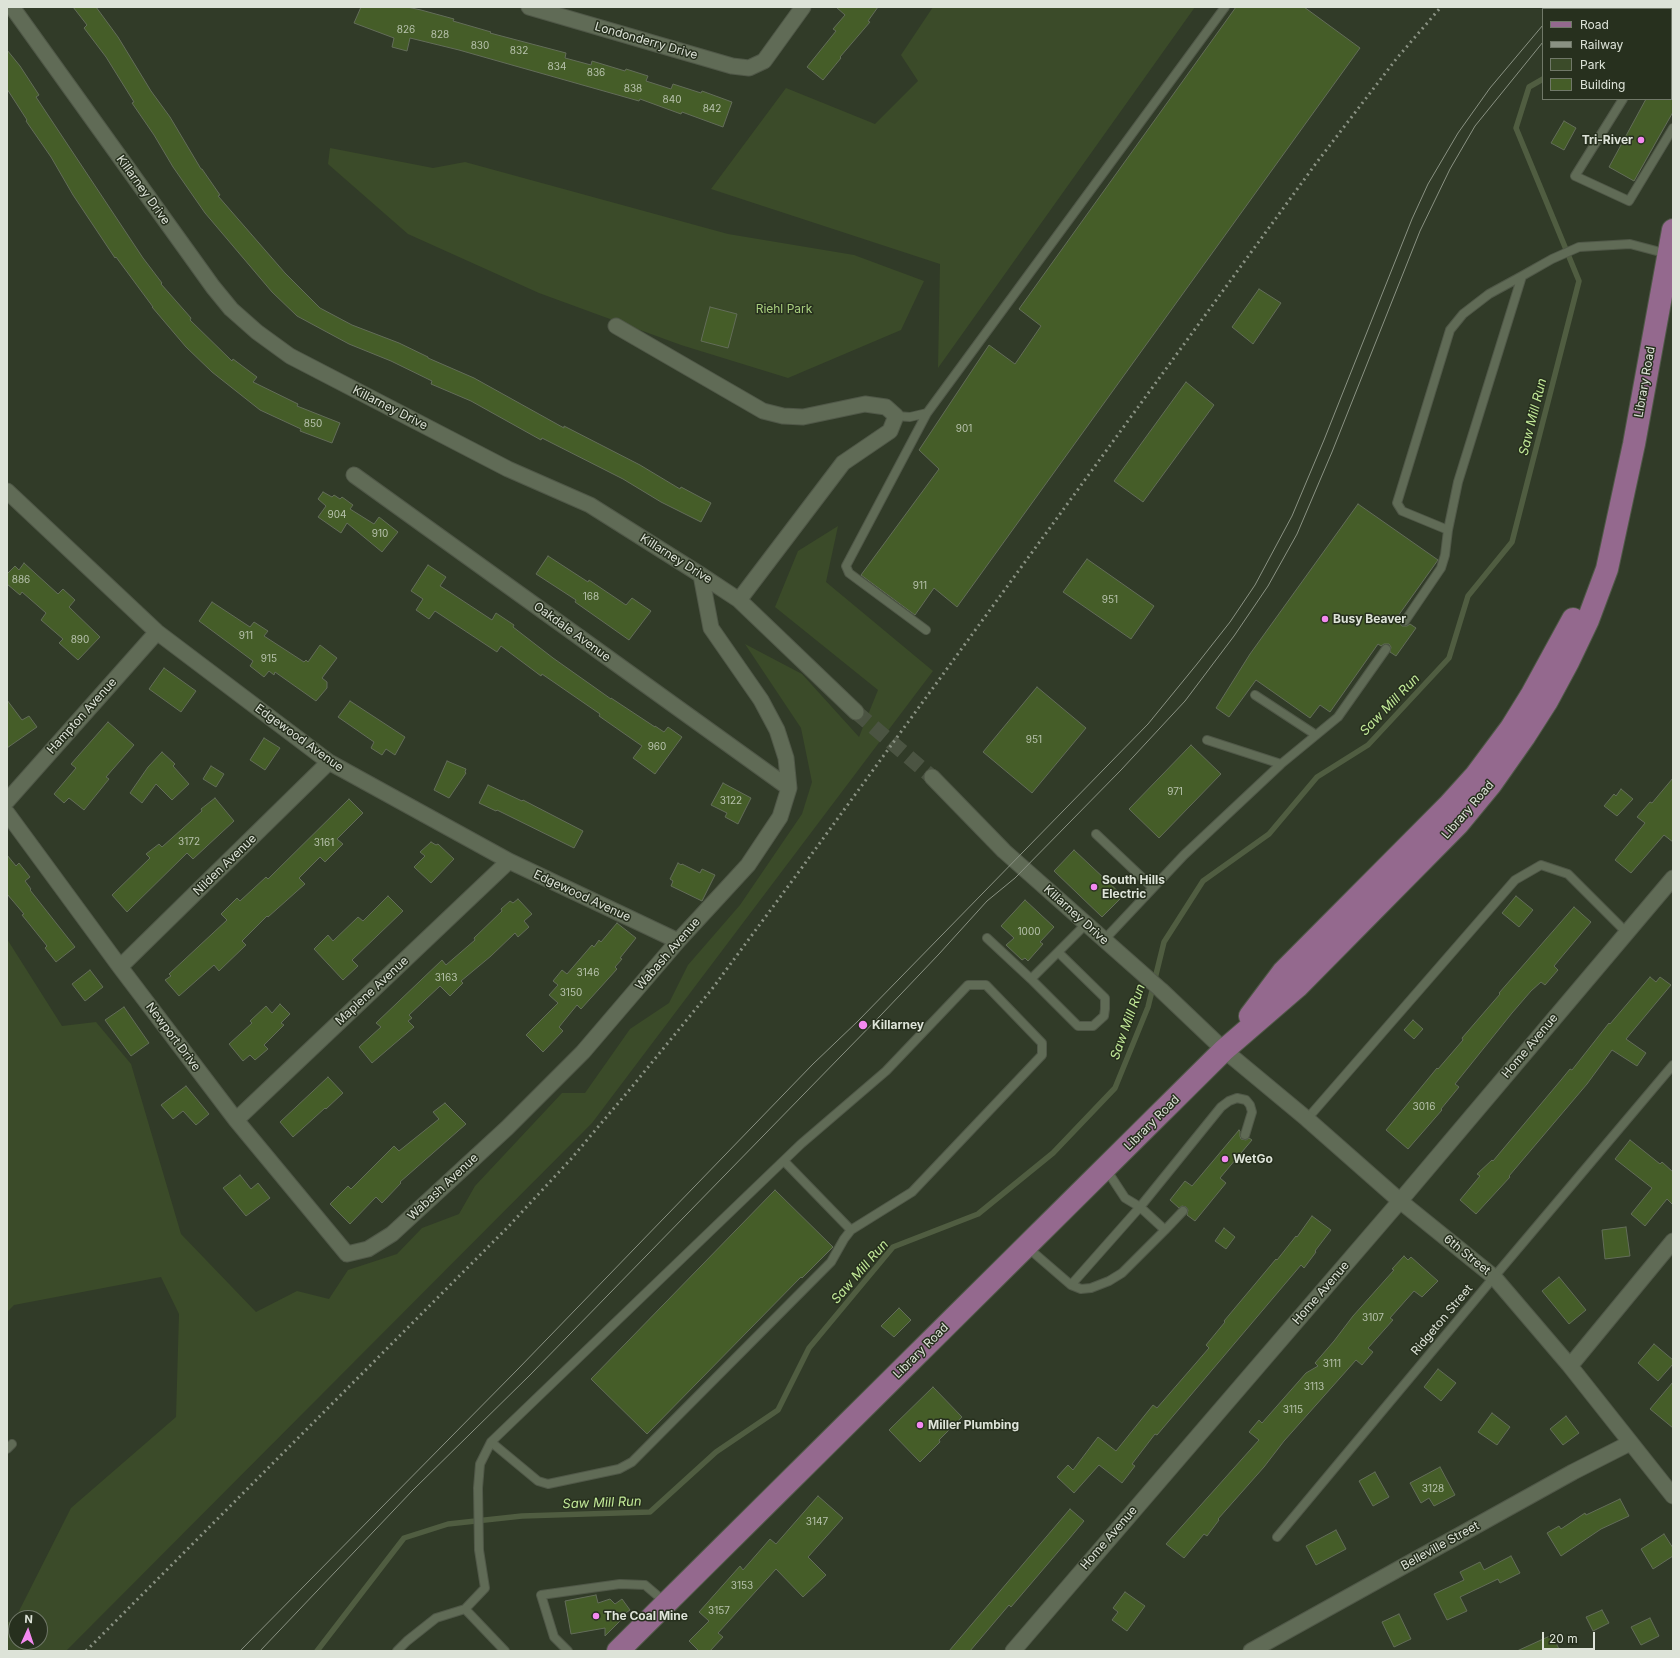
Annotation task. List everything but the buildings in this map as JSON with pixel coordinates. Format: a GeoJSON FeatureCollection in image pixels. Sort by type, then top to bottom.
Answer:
{"type":"FeatureCollection","features":[{"type":"Feature","properties":{"kind":"main road","name":"Library Road"},"geometry":{"type":"LineString","coordinates":[[618,1651],[1224,1050],[1283,972],[1448,806],[1476,775],[1511,728],[1532,694],[1574,615],[1619,509],[1634,444],[1671,249],[1673,230]]}},
{"type":"Feature","properties":{"kind":"street","name":"Killarney Drive"},"geometry":{"type":"LineString","coordinates":[[12,7],[213,288],[231,309],[257,332],[290,356],[480,455],[590,505],[701,575],[739,600],[856,712]]}},
{"type":"Feature","properties":{"kind":"street","name":"Londonderry Drive"},"geometry":{"type":"LineString","coordinates":[[529,7],[732,66],[749,68],[764,60],[803,7]]}},
{"type":"Feature","properties":{"kind":"street"},"geometry":{"type":"LineString","coordinates":[[616,326],[763,411],[783,416],[803,417],[865,404],[886,407],[896,416],[890,431],[843,463],[739,600]]}},
{"type":"Feature","properties":{"kind":"street","name":"Oakdale Avenue"},"geometry":{"type":"LineString","coordinates":[[354,475],[790,788]]}},
{"type":"Feature","properties":{"kind":"street","name":"Edgewood Avenue"},"geometry":{"type":"LineString","coordinates":[[7,491],[157,632],[329,762],[509,861],[678,941]]}},
{"type":"Feature","properties":{"kind":"street","name":"Wabash Avenue"},"geometry":{"type":"LineString","coordinates":[[347,1254],[368,1249],[392,1234],[507,1128],[583,1052],[678,941],[748,865],[780,817],[790,788],[786,758],[777,730],[761,700],[711,628],[701,575]]}},
{"type":"Feature","properties":{"kind":"street","name":"Hampton Avenue"},"geometry":{"type":"LineString","coordinates":[[7,801],[157,632]]}},
{"type":"Feature","properties":{"kind":"street","name":"Nilden Avenue"},"geometry":{"type":"LineString","coordinates":[[120,967],[329,762]]}},
{"type":"Feature","properties":{"kind":"street","name":"Killarney Drive"},"geometry":{"type":"LineString","coordinates":[[932,777],[1004,851],[1161,990],[1224,1050]]}},
{"type":"Feature","properties":{"kind":"street","name":"Newport Drive"},"geometry":{"type":"LineString","coordinates":[[7,813],[120,967],[236,1120],[347,1254]]}},
{"type":"Feature","properties":{"kind":"street","name":"Maplene Avenue"},"geometry":{"type":"LineString","coordinates":[[236,1120],[509,861]]}},
{"type":"Feature","properties":{"kind":"street","name":"Home Avenue"},"geometry":{"type":"LineString","coordinates":[[1012,1651],[1400,1201],[1673,878]]}},
{"type":"Feature","properties":{"kind":"street","name":"6th Street"},"geometry":{"type":"LineString","coordinates":[[1224,1050],[1307,1119],[1400,1201],[1494,1277],[1570,1366],[1673,1496]]}},
{"type":"Feature","properties":{"kind":"street"},"geometry":{"type":"LineString","coordinates":[[1570,1366],[1673,1241]]}},
{"type":"Feature","properties":{"kind":"street","name":"Belleville Street"},"geometry":{"type":"LineString","coordinates":[[1251,1651],[1573,1472],[1630,1443]]}},
{"type":"Feature","properties":{"kind":"lane"},"geometry":{"type":"LineString","coordinates":[[926,630],[849,573],[846,566],[927,413],[1225,7]]}},
{"type":"Feature","properties":{"kind":"lane"},"geometry":{"type":"LineString","coordinates":[[1622,100],[1575,176],[1629,201],[1673,128]]}},
{"type":"Feature","properties":{"kind":"lane"},"geometry":{"type":"LineString","coordinates":[[1448,530],[1402,511],[1397,503],[1450,330],[1463,314],[1489,294],[1552,259],[1579,247],[1630,244],[1671,249]]}},
{"type":"Feature","properties":{"kind":"lane"},"geometry":{"type":"LineString","coordinates":[[1406,621],[1441,568],[1445,555],[1448,530],[1458,482],[1522,276]]}},
{"type":"Feature","properties":{"kind":"lane"},"geometry":{"type":"LineString","coordinates":[[896,416],[910,417],[927,413]]}},
{"type":"Feature","properties":{"kind":"lane"},"geometry":{"type":"LineString","coordinates":[[1104,940],[1184,854],[1281,764],[1338,717],[1386,649]]}},
{"type":"Feature","properties":{"kind":"lane"},"geometry":{"type":"LineString","coordinates":[[1255,695],[1316,735]]}},
{"type":"Feature","properties":{"kind":"lane"},"geometry":{"type":"LineString","coordinates":[[1207,740],[1281,764]]}},
{"type":"Feature","properties":{"kind":"lane"},"geometry":{"type":"LineString","coordinates":[[1096,834],[1152,887]]}},
{"type":"Feature","properties":{"kind":"lane"},"geometry":{"type":"LineString","coordinates":[[1307,1119],[1515,880],[1541,865],[1568,874],[1626,932]]}},
{"type":"Feature","properties":{"kind":"lane"},"geometry":{"type":"LineString","coordinates":[[1031,979],[1086,924]]}},
{"type":"Feature","properties":{"kind":"lane"},"geometry":{"type":"LineString","coordinates":[[987,938],[1078,1026],[1093,1026],[1104,1016],[1105,998],[1058,952]]}},
{"type":"Feature","properties":{"kind":"lane"},"geometry":{"type":"LineString","coordinates":[[397,1651],[407,1640],[436,1618],[465,1609],[486,1588],[479,1550],[478,1488],[480,1464],[491,1442],[801,1144],[886,1071],[968,985],[986,985],[1042,1043],[1042,1055],[912,1192],[851,1230],[831,1262],[632,1462],[619,1469],[548,1484],[538,1481],[491,1442]]}},
{"type":"Feature","properties":{"kind":"lane","name":"Ridgeton Street"},"geometry":{"type":"LineString","coordinates":[[1277,1537],[1673,1065]]}},
{"type":"Feature","properties":{"kind":"lane"},"geometry":{"type":"LineString","coordinates":[[1071,1285],[1140,1207],[1221,1107],[1229,1101],[1238,1098],[1246,1100],[1250,1105],[1252,1112],[1245,1135]]}},
{"type":"Feature","properties":{"kind":"lane"},"geometry":{"type":"LineString","coordinates":[[784,1161],[851,1230]]}},
{"type":"Feature","properties":{"kind":"lane"},"geometry":{"type":"LineString","coordinates":[[1106,1168],[1125,1198],[1140,1207],[1165,1230]]}},
{"type":"Feature","properties":{"kind":"lane"},"geometry":{"type":"LineString","coordinates":[[1026,1247],[1071,1285],[1081,1289],[1090,1288],[1109,1281],[1122,1273],[1183,1211]]}},
{"type":"Feature","properties":{"kind":"lane"},"geometry":{"type":"LineString","coordinates":[[568,1651],[554,1637],[541,1595],[620,1584],[645,1585],[666,1604]]}},
{"type":"Feature","properties":{"kind":"lane"},"geometry":{"type":"LineString","coordinates":[[465,1609],[506,1651]]}},
{"type":"Feature","properties":{"kind":"green space"},"geometry":{"type":"Polygon","coordinates":[[[933,7],[1195,7],[938,368],[940,264],[711,189],[786,88],[875,124],[918,81],[901,55],[933,7]]]}},
{"type":"Feature","properties":{"kind":"green space","name":"Riehl Park"},"geometry":{"type":"Polygon","coordinates":[[[330,148],[433,168],[465,162],[728,234],[854,255],[924,281],[901,330],[788,378],[681,345],[539,293],[408,234],[328,164],[330,148]]]}},
{"type":"Feature","properties":{"kind":"green space"},"geometry":{"type":"Polygon","coordinates":[[[838,526],[826,582],[933,671],[592,1123],[66,1651],[7,1651],[8,1622],[8,1650],[48,1650],[48,1610],[20,1610],[71,1508],[176,1417],[179,1314],[161,1277],[14,1305],[7,1312],[7,939],[62,1026],[96,1022],[131,1064],[181,1234],[256,1312],[297,1291],[329,1299],[348,1270],[397,1254],[422,1228],[459,1214],[475,1186],[562,1093],[585,1093],[630,1029],[669,1003],[688,965],[740,905],[802,814],[812,782],[801,728],[745,644],[802,674],[859,737],[878,690],[775,607],[798,551],[838,526]]]}},
{"type":"Feature","properties":{"kind":"waterway","name":"Saw Mill Run"},"geometry":{"type":"LineString","coordinates":[[317,1651],[404,1538],[448,1524],[522,1516],[650,1512],[716,1452],[778,1410],[809,1348],[893,1247],[978,1214],[1053,1153],[1115,1088],[1148,1007],[1164,942],[1203,881],[1269,834],[1317,777],[1368,745],[1449,658],[1468,596],[1512,542],[1579,281],[1516,128],[1529,87],[1542,80]]}},
{"type":"Feature","properties":{"kind":"tunnel"},"geometry":{"type":"LineString","coordinates":[[856,712],[932,777]]}},
{"type":"Feature","properties":{"kind":"tram line"},"geometry":{"type":"LineString","coordinates":[[240,1651],[518,1369],[813,1064],[858,1021],[1148,724],[1197,664],[1230,622],[1255,585],[1292,516],[1412,219],[1428,184],[1458,133],[1490,88],[1542,26]]}},
{"type":"Feature","properties":{"kind":"tram line"},"geometry":{"type":"LineString","coordinates":[[260,1651],[413,1490],[530,1375],[881,1015],[987,901],[1015,878],[1121,770],[1185,701],[1234,636],[1268,586],[1297,534],[1332,452],[1420,231],[1450,169],[1475,126],[1542,43]]}},
{"type":"Feature","properties":{"kind":"railway"},"geometry":{"type":"LineString","coordinates":[[86,1651],[508,1227],[571,1159],[631,1088],[712,989],[795,877],[1317,162],[1397,58],[1441,7]]}},
{"type":"Feature","properties":{"kind":"place","name":"Tri-River"},"geometry":{"type":"Point","coordinates":[1641,140]}},
{"type":"Feature","properties":{"kind":"place","name":"Busy Beaver"},"geometry":{"type":"Point","coordinates":[1325,619]}},
{"type":"Feature","properties":{"kind":"place","name":"South Hills Electric"},"geometry":{"type":"Point","coordinates":[1094,887]}},
{"type":"Feature","properties":{"kind":"place","name":"Killarney"},"geometry":{"type":"Point","coordinates":[863,1025]}},
{"type":"Feature","properties":{"kind":"place","name":"WetGo"},"geometry":{"type":"Point","coordinates":[1225,1159]}},
{"type":"Feature","properties":{"kind":"place","name":"Miller Plumbing"},"geometry":{"type":"Point","coordinates":[920,1425]}},
{"type":"Feature","properties":{"kind":"place","name":"The Coal Mine"},"geometry":{"type":"Point","coordinates":[596,1616]}}]}
